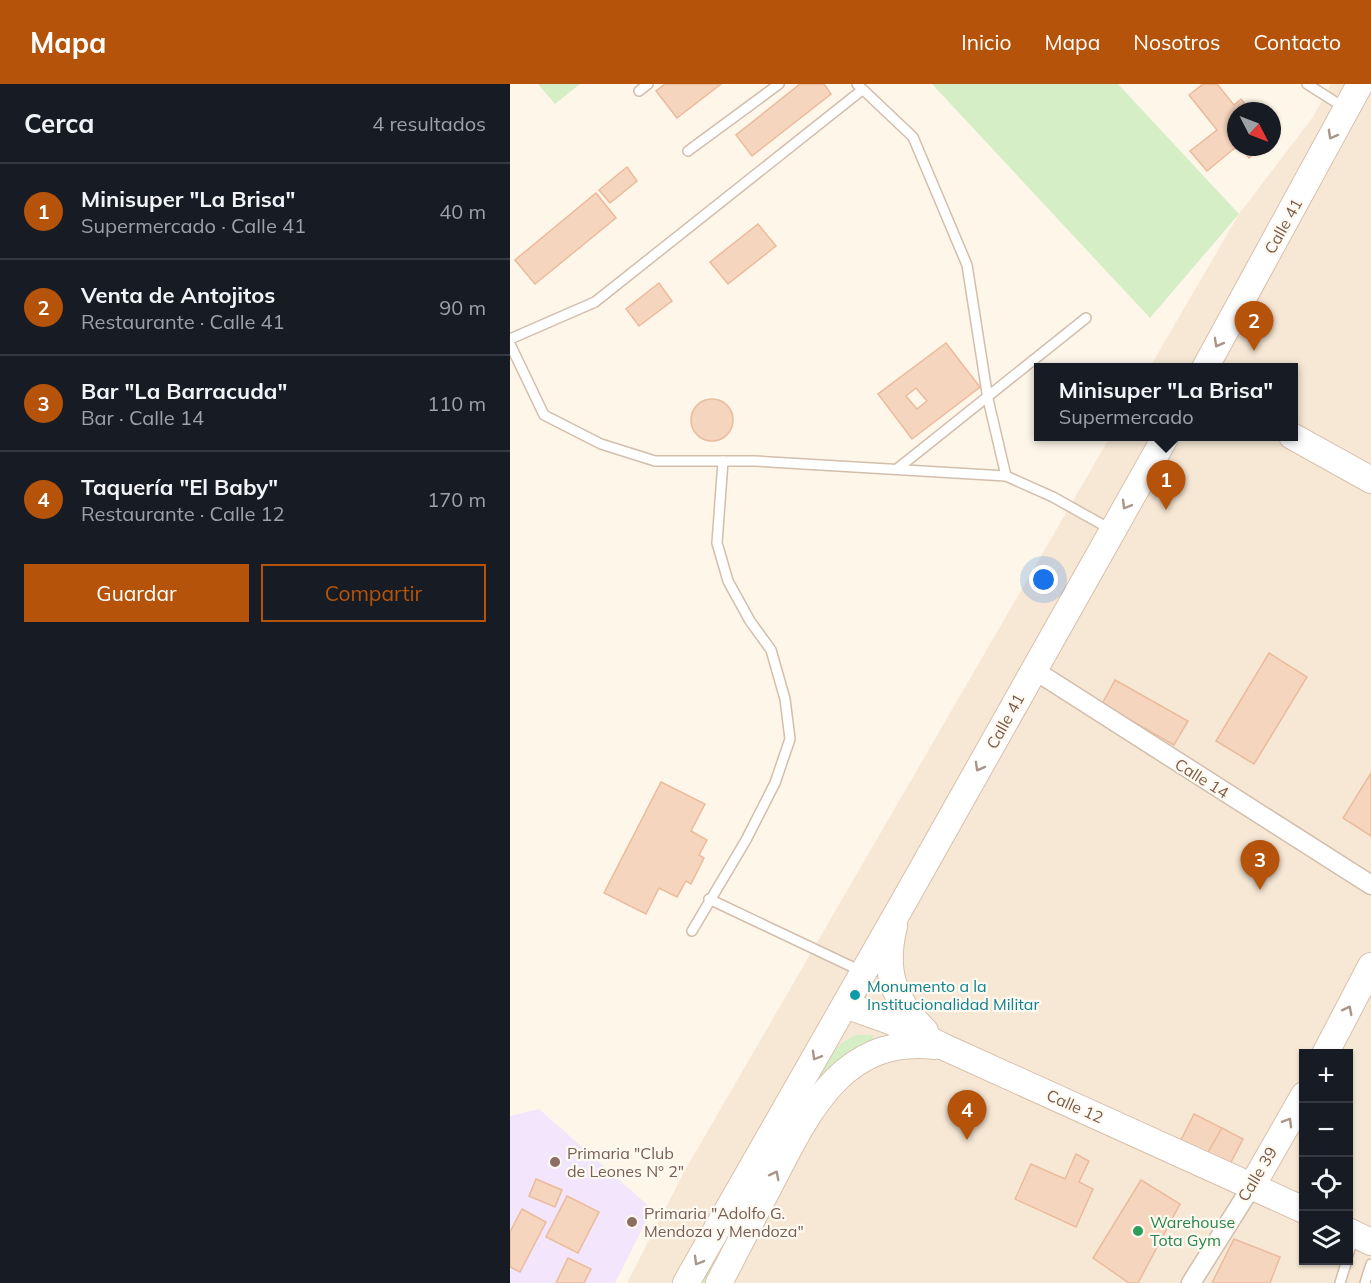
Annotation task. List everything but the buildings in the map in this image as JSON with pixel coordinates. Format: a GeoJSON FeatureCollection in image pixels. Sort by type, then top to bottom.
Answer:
{"type":"FeatureCollection","features":[{"type":"Feature","properties":{"kind":"main road","name":"Calle 41"},"geometry":{"type":"LineString","coordinates":[[1208,363],[1360,84]]}},
{"type":"Feature","properties":{"kind":"main road"},"geometry":{"type":"LineString","coordinates":[[1298,439],[1371,480]]}},
{"type":"Feature","properties":{"kind":"main road","name":"Calle 41"},"geometry":{"type":"LineString","coordinates":[[686,1283],[1163,441]]}},
{"type":"Feature","properties":{"kind":"main road"},"geometry":{"type":"LineString","coordinates":[[903,903],[896,920],[890,955],[896,992],[902,1006],[913,1019],[944,1047]]}},
{"type":"Feature","properties":{"kind":"main road"},"geometry":{"type":"LineString","coordinates":[[1327,1049],[1371,966]]}},
{"type":"Feature","properties":{"kind":"main road","name":"Calle 12"},"geometry":{"type":"LineString","coordinates":[[845,1005],[893,1022],[1299,1207]]}},
{"type":"Feature","properties":{"kind":"main road"},"geometry":{"type":"LineString","coordinates":[[719,1283],[803,1120],[834,1079],[872,1054],[914,1044],[944,1047]]}},
{"type":"Feature","properties":{"kind":"main road","name":"Calle 39"},"geometry":{"type":"LineString","coordinates":[[1252,1186],[1299,1103]]}},
{"type":"Feature","properties":{"kind":"street","name":"Calle 14"},"geometry":{"type":"LineString","coordinates":[[1034,670],[1371,885]]}},
{"type":"Feature","properties":{"kind":"street","name":"Calle 39"},"geometry":{"type":"LineString","coordinates":[[1191,1283],[1252,1186]]}},
{"type":"Feature","properties":{"kind":"lane"},"geometry":{"type":"LineString","coordinates":[[639,91],[648,84]]}},
{"type":"Feature","properties":{"kind":"lane"},"geometry":{"type":"LineString","coordinates":[[688,151],[779,84]]}},
{"type":"Feature","properties":{"kind":"lane"},"geometry":{"type":"LineString","coordinates":[[1306,84],[1347,109]]}},
{"type":"Feature","properties":{"kind":"lane"},"geometry":{"type":"LineString","coordinates":[[510,339],[595,302],[860,87],[913,137],[967,265],[988,399],[1006,476]]}},
{"type":"Feature","properties":{"kind":"lane"},"geometry":{"type":"LineString","coordinates":[[897,469],[988,399],[1086,318]]}},
{"type":"Feature","properties":{"kind":"lane"},"geometry":{"type":"LineString","coordinates":[[510,344],[544,415],[601,444],[655,461],[723,461],[1006,476],[1053,497],[1112,530]]}},
{"type":"Feature","properties":{"kind":"lane"},"geometry":{"type":"LineString","coordinates":[[692,931],[709,898],[756,821],[775,783],[790,739],[785,699],[771,650],[750,621],[728,581],[717,543],[723,461]]}},
{"type":"Feature","properties":{"kind":"lane"},"geometry":{"type":"LineString","coordinates":[[709,898],[863,972]]}},
{"type":"Feature","properties":{"kind":"lane"},"geometry":{"type":"LineString","coordinates":[[1365,1283],[1371,1264]]}},
{"type":"Feature","properties":{"kind":"lane"},"geometry":{"type":"LineString","coordinates":[[1340,1283],[1345,1265]]}},
{"type":"Feature","properties":{"kind":"shaded area"},"geometry":{"type":"Polygon","coordinates":[[[1331,84],[1371,84],[1371,1283],[627,1283],[684,1172],[1108,441],[1298,441],[1298,363],[1152,363],[1239,214],[1313,117],[1331,84]]]}},
{"type":"Feature","properties":{"kind":"shaded area","name":"Primaria \"Club de Leones N° 2\""},"geometry":{"type":"Polygon","coordinates":[[[539,1109],[652,1209],[615,1283],[510,1283],[510,1116],[539,1109]]]}},
{"type":"Feature","properties":{"kind":"green space"},"geometry":{"type":"Polygon","coordinates":[[[538,84],[580,84],[555,104],[538,84]]]}},
{"type":"Feature","properties":{"kind":"green space"},"geometry":{"type":"Polygon","coordinates":[[[932,84],[1118,84],[1239,214],[1150,318],[932,84]]]}},
{"type":"Feature","properties":{"kind":"green space"},"geometry":{"type":"Polygon","coordinates":[[[855,1035],[873,1035],[874,1043],[866,1045],[711,1283],[697,1283],[828,1058],[840,1044],[855,1035]]]}},
{"type":"Feature","properties":{"kind":"place","name":"Venta de Antojitos"},"geometry":{"type":"Point","coordinates":[1254,351]}},
{"type":"Feature","properties":{"kind":"place","name":"Minisuper \"La Brisa\""},"geometry":{"type":"Point","coordinates":[1166,510]}},
{"type":"Feature","properties":{"kind":"place","name":"Bar \"La Barracuda\""},"geometry":{"type":"Point","coordinates":[1260,890]}},
{"type":"Feature","properties":{"kind":"place","name":"Monumento a la Institucionalidad Militar"},"geometry":{"type":"Point","coordinates":[855,995]}},
{"type":"Feature","properties":{"kind":"place","name":"Taquería \"El Baby\""},"geometry":{"type":"Point","coordinates":[967,1140]}},
{"type":"Feature","properties":{"kind":"place","name":"Primaria \"Club de Leones N° 2\""},"geometry":{"type":"Point","coordinates":[555,1162]}},
{"type":"Feature","properties":{"kind":"place","name":"Primaria \"Adolfo G. Mendoza y Mendoza\""},"geometry":{"type":"Point","coordinates":[632,1222]}},
{"type":"Feature","properties":{"kind":"place","name":"Warehouse Tota Gym"},"geometry":{"type":"Point","coordinates":[1138,1231]}}]}
